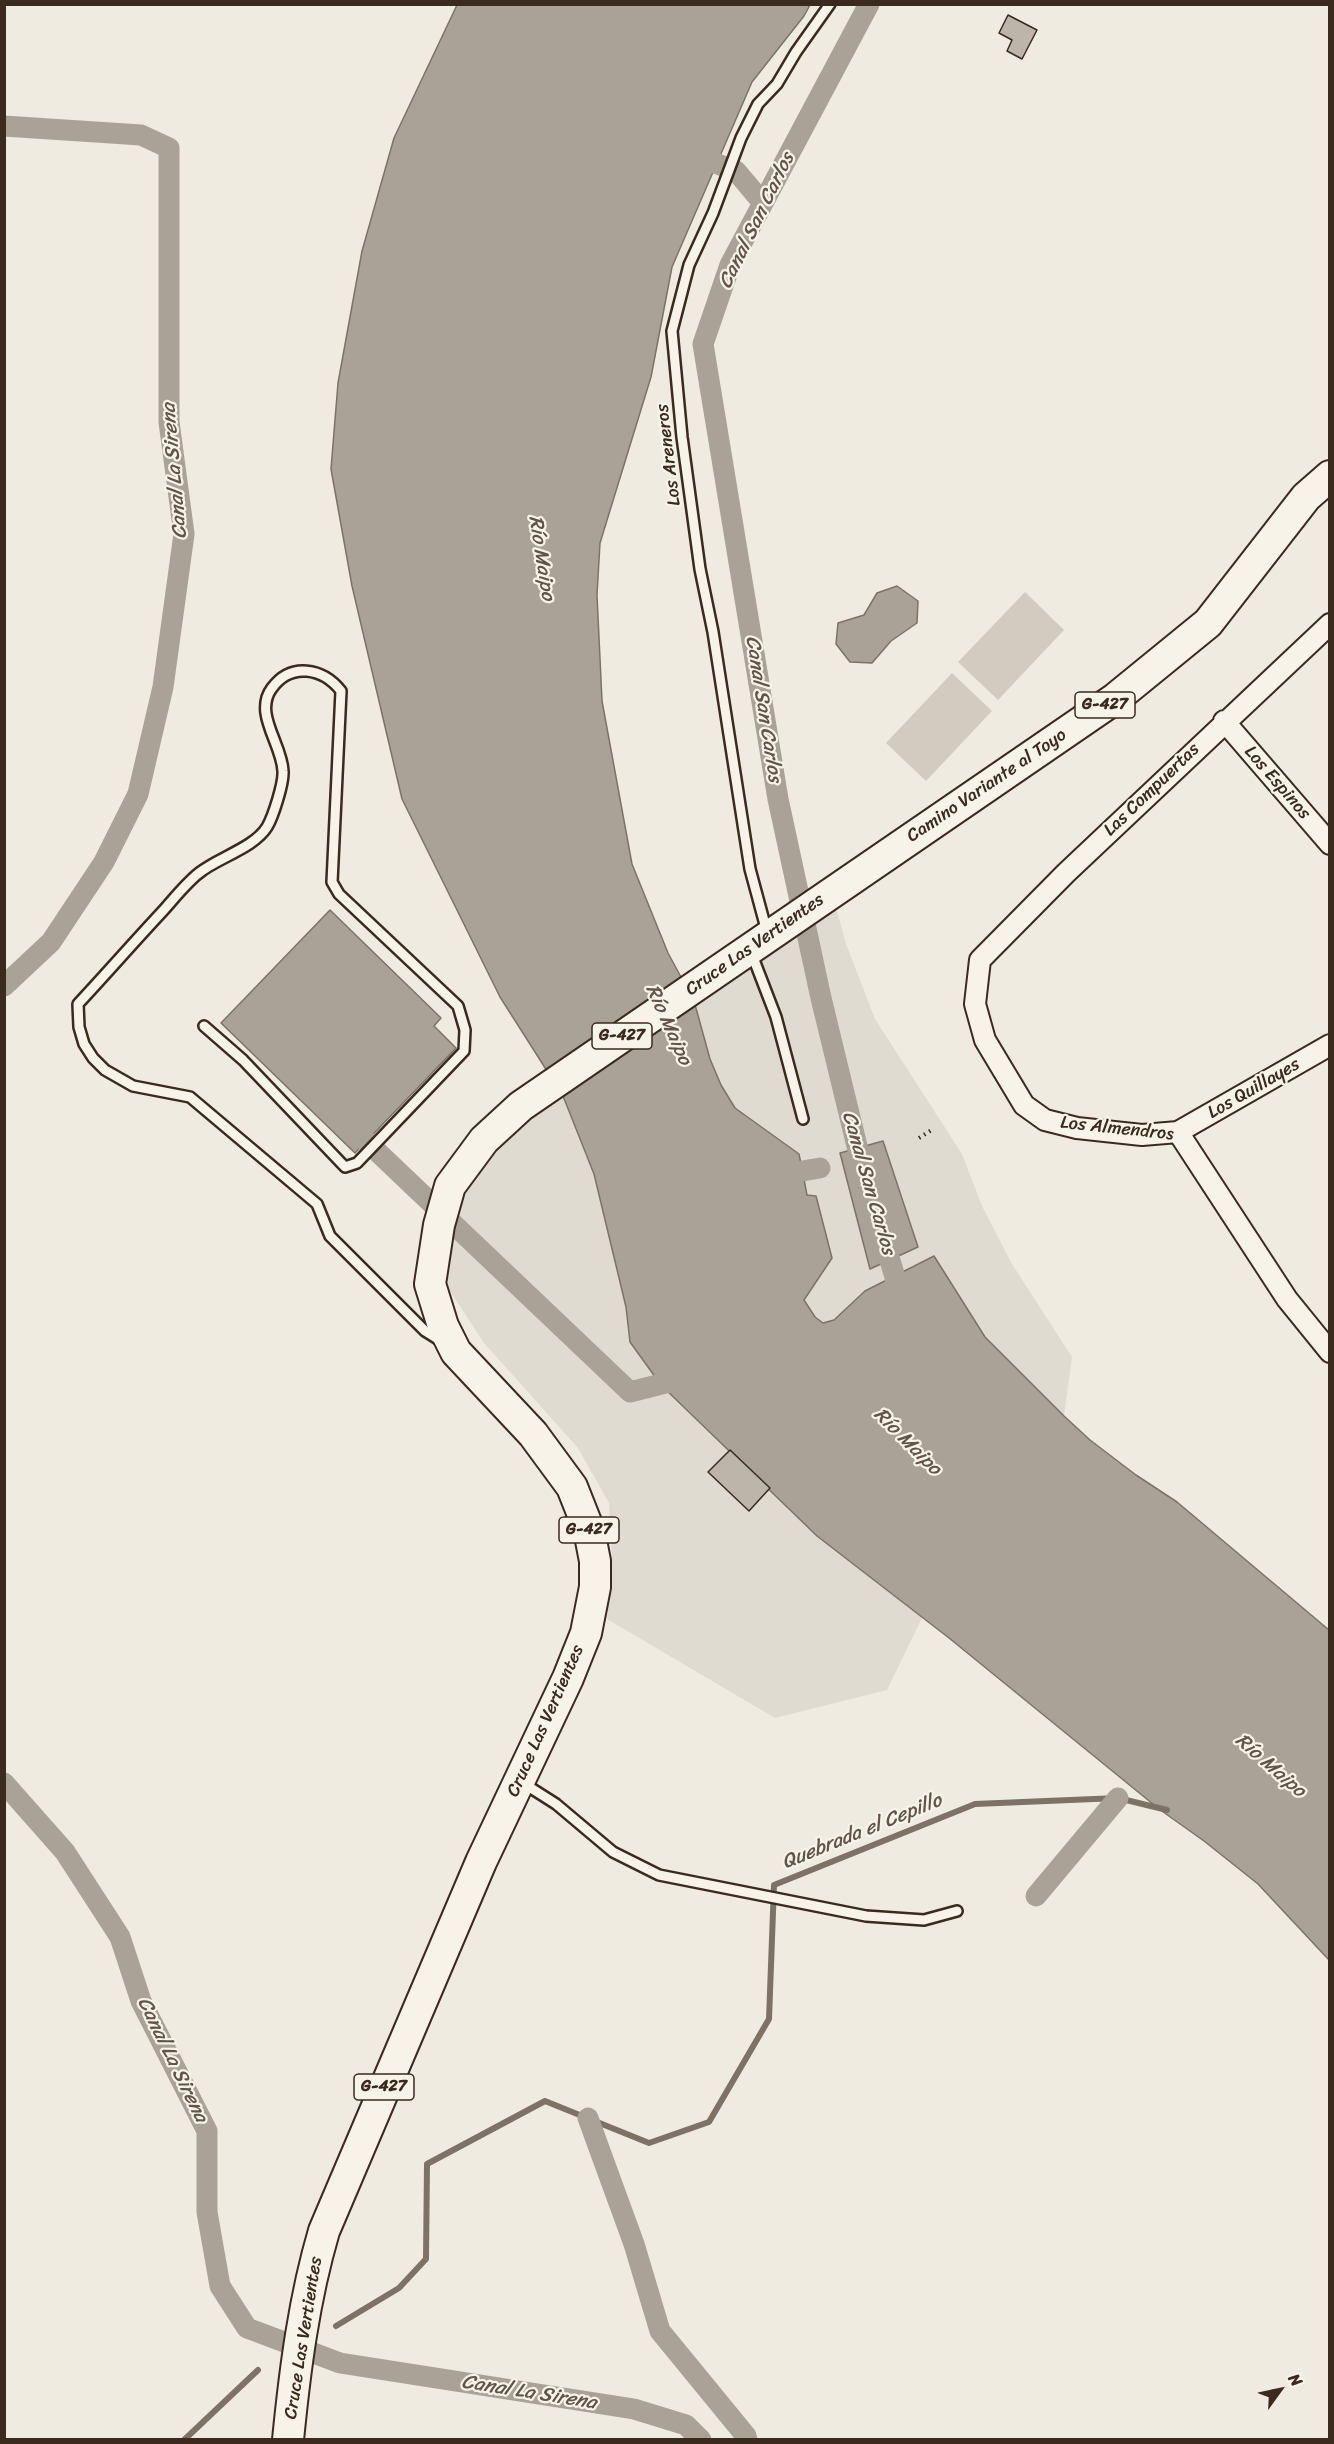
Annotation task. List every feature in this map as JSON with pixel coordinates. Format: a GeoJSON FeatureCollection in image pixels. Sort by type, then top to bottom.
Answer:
{"type":"FeatureCollection","features":[{"type":"Feature","properties":{"kind":"main road","name":"Camino Variante al Toyo"},"geometry":{"type":"LineString","coordinates":[[840,887],[1116,698],[1208,623],[1306,497],[1329,476]]}},
{"type":"Feature","properties":{"kind":"main road","name":"Cruce Las Vertientes"},"geometry":{"type":"LineString","coordinates":[[288,2439],[294,2373],[315,2262],[335,2201],[481,1862],[568,1678],[586,1633],[595,1587],[595,1560],[589,1530],[572,1487],[533,1434],[456,1352],[443,1326],[430,1284],[439,1225],[450,1186],[484,1140],[502,1122],[541,1092],[840,887]]}},
{"type":"Feature","properties":{"kind":"street","name":"Las Compuertas"},"geometry":{"type":"LineString","coordinates":[[980,960],[1066,873],[1329,624]]}},
{"type":"Feature","properties":{"kind":"street","name":"Los Espinos"},"geometry":{"type":"LineString","coordinates":[[1224,721],[1329,844]]}},
{"type":"Feature","properties":{"kind":"street","name":"Los Almendros"},"geometry":{"type":"LineString","coordinates":[[980,960],[975,1004],[985,1040],[1024,1105],[1045,1120],[1077,1128],[1142,1134],[1178,1132],[1287,1299],[1329,1352]]}},
{"type":"Feature","properties":{"kind":"street","name":"Los Quillayes"},"geometry":{"type":"LineString","coordinates":[[1178,1132],[1329,1045]]}},
{"type":"Feature","properties":{"kind":"lane","name":"Los Areneros"},"geometry":{"type":"LineString","coordinates":[[803,1119],[776,1017],[713,632],[700,569],[682,437],[672,331],[689,265],[713,213],[741,138],[758,104],[777,84],[830,4]]}},
{"type":"Feature","properties":{"kind":"lane"},"geometry":{"type":"LineString","coordinates":[[204,1026],[243,1060],[345,1167],[357,1163],[464,1051],[465,1030],[458,1006],[339,894],[332,882],[341,691],[331,679],[318,672],[300,671],[282,677],[271,689],[265,703],[283,771],[281,785],[267,828],[255,839],[199,873],[78,1004],[79,1027],[84,1044],[105,1070],[133,1086],[190,1097],[317,1204],[330,1236],[425,1330],[456,1352]]}},
{"type":"Feature","properties":{"kind":"lane"},"geometry":{"type":"LineString","coordinates":[[519,1780],[556,1804],[613,1852],[658,1875],[866,1916],[924,1920],[957,1911]]}},
{"type":"Feature","properties":{"kind":"path"},"geometry":{"type":"LineString","coordinates":[[919,1138],[933,1129]]}},
{"type":"Feature","properties":{"kind":"shaded area"},"geometry":{"type":"Polygon","coordinates":[[[1025,592],[1064,630],[998,700],[958,662],[1025,592]]]}},
{"type":"Feature","properties":{"kind":"shaded area"},"geometry":{"type":"Polygon","coordinates":[[[952,673],[992,711],[926,781],[886,743],[952,673]]]}},
{"type":"Feature","properties":{"kind":"shaded area"},"geometry":{"type":"Polygon","coordinates":[[[835,904],[846,944],[875,1019],[962,1154],[982,1206],[1012,1264],[1072,1357],[1064,1416],[922,1618],[887,1690],[775,1718],[607,1619],[612,1559],[609,1503],[578,1448],[484,1343],[448,1288],[447,1235],[485,1151],[835,904]]]}},
{"type":"Feature","properties":{"kind":"water","name":"Río Maipo"},"geometry":{"type":"Polygon","coordinates":[[[457,5],[810,5],[804,16],[752,82],[672,267],[651,377],[600,543],[597,595],[602,701],[632,864],[668,953],[694,1001],[710,1059],[721,1085],[735,1108],[799,1154],[807,1195],[816,1196],[832,1258],[804,1300],[815,1317],[823,1323],[834,1320],[865,1291],[934,1256],[985,1337],[1064,1416],[1090,1440],[1136,1475],[1177,1502],[1329,1630],[1329,1960],[1258,1884],[1159,1809],[949,1638],[817,1536],[661,1385],[630,1342],[626,1307],[594,1174],[563,1096],[500,997],[402,799],[352,586],[331,469],[338,383],[362,251],[394,138],[457,5]]]}},
{"type":"Feature","properties":{"kind":"water"},"geometry":{"type":"Polygon","coordinates":[[[897,586],[918,601],[917,623],[891,641],[872,663],[850,662],[836,644],[838,623],[864,615],[877,593],[897,586]]]}},
{"type":"Feature","properties":{"kind":"water"},"geometry":{"type":"Polygon","coordinates":[[[330,910],[441,1018],[434,1026],[456,1048],[355,1153],[221,1023],[330,910]]]}},
{"type":"Feature","properties":{"kind":"water"},"geometry":{"type":"Polygon","coordinates":[[[883,1141],[918,1247],[870,1269],[840,1153],[883,1141]]]}},
{"type":"Feature","properties":{"kind":"building"},"geometry":{"type":"Polygon","coordinates":[[[1008,15],[1037,30],[1022,59],[1007,51],[1012,40],[999,33],[1008,15]]]}},
{"type":"Feature","properties":{"kind":"building"},"geometry":{"type":"Polygon","coordinates":[[[730,1450],[770,1488],[749,1511],[708,1472],[730,1450]]]}},
{"type":"Feature","properties":{"kind":"waterway","name":"Canal San Carlos"},"geometry":{"type":"LineString","coordinates":[[864,1175],[821,998],[778,799],[703,344],[730,265],[869,4]]}},
{"type":"Feature","properties":{"kind":"waterway","name":"Canal La Sirena"},"geometry":{"type":"LineString","coordinates":[[4,126],[141,135],[169,148],[169,422],[184,534],[163,687],[138,794],[104,862],[51,942],[4,986]]}},
{"type":"Feature","properties":{"kind":"waterway"},"geometry":{"type":"LineString","coordinates":[[697,145],[715,163],[736,171],[763,203]]}},
{"type":"Feature","properties":{"kind":"waterway"},"geometry":{"type":"LineString","coordinates":[[366,1141],[630,1392],[689,1377]]}},
{"type":"Feature","properties":{"kind":"waterway"},"geometry":{"type":"LineString","coordinates":[[773,1176],[820,1168]]}},
{"type":"Feature","properties":{"kind":"waterway","name":"Canal San Carlos"},"geometry":{"type":"LineString","coordinates":[[882,1234],[895,1277],[896,1306]]}},
{"type":"Feature","properties":{"kind":"waterway","name":"Canal La Sirena"},"geometry":{"type":"LineString","coordinates":[[4,1783],[65,1852],[120,1937],[141,2001],[207,2131],[207,2212],[220,2286],[247,2328],[340,2363],[634,2409],[686,2425],[701,2440]]}},
{"type":"Feature","properties":{"kind":"waterway","name":"Quebrada el Cepillo"},"geometry":{"type":"LineString","coordinates":[[336,2326],[399,2288],[426,2259],[427,2164],[545,2101],[649,2143],[709,2122],[769,2019],[774,1885],[975,1804],[1118,1798],[1167,1810]]}},
{"type":"Feature","properties":{"kind":"waterway"},"geometry":{"type":"LineString","coordinates":[[1036,1896],[1118,1798]]}},
{"type":"Feature","properties":{"kind":"waterway"},"geometry":{"type":"LineString","coordinates":[[588,2118],[634,2244],[660,2331],[747,2440]]}},
{"type":"Feature","properties":{"kind":"waterway","name":"Quebrada el Cepillo"},"geometry":{"type":"LineString","coordinates":[[184,2440],[258,2370]]}}]}
